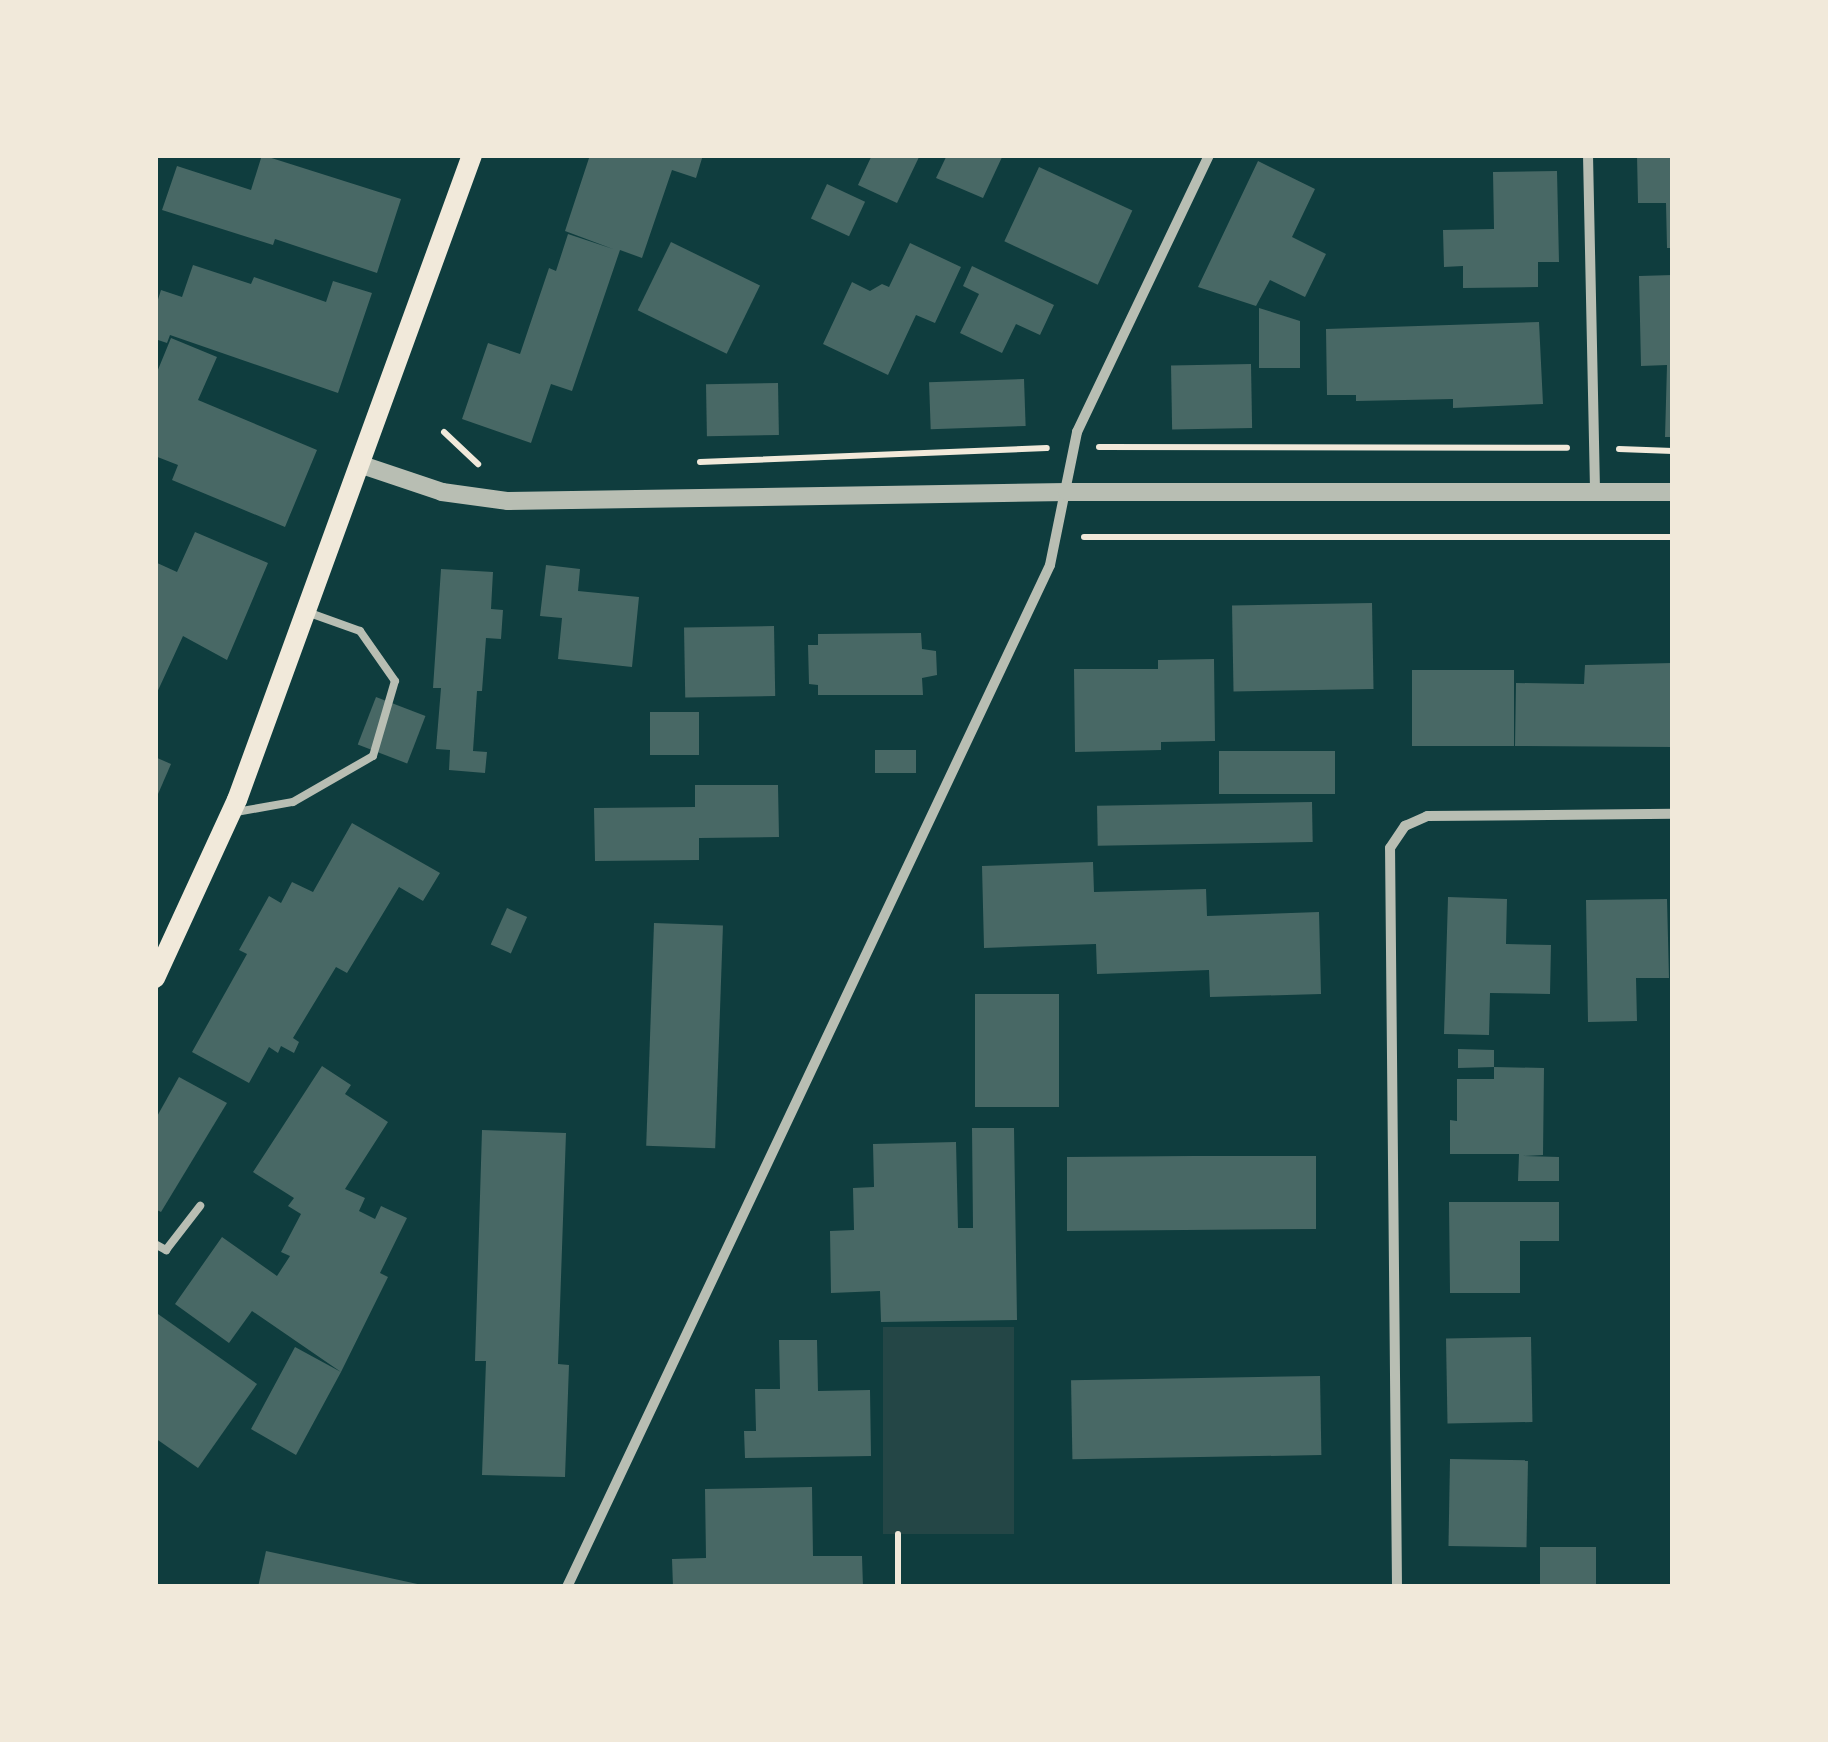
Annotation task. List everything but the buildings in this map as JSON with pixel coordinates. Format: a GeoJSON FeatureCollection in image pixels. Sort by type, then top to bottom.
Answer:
{"type":"FeatureCollection","features":[{"type":"Feature","properties":{"kind":"main road"},"geometry":{"type":"LineString","coordinates":[[155,978],[231,813],[472,155]]}},
{"type":"Feature","properties":{"kind":"street"},"geometry":{"type":"LineString","coordinates":[[567,1587],[1050,565],[1077,432],[1208,155]]}},
{"type":"Feature","properties":{"kind":"street"},"geometry":{"type":"LineString","coordinates":[[1588,155],[1595,492]]}},
{"type":"Feature","properties":{"kind":"street"},"geometry":{"type":"LineString","coordinates":[[359,464],[442,492],[508,500],[1067,492],[1673,492]]}},
{"type":"Feature","properties":{"kind":"street"},"geometry":{"type":"LineString","coordinates":[[1397,1587],[1390,848],[1404,826],[1427,816],[1673,814]]}},
{"type":"Feature","properties":{"kind":"lane"},"geometry":{"type":"LineString","coordinates":[[231,813],[294,802],[372,756],[395,681],[360,631],[307,612]]}},
{"type":"Feature","properties":{"kind":"lane"},"geometry":{"type":"LineString","coordinates":[[155,1244],[166,1250],[200,1206]]}},
{"type":"Feature","properties":{"kind":"path"},"geometry":{"type":"LineString","coordinates":[[1056,537],[1673,537]]}},
{"type":"Feature","properties":{"kind":"path"},"geometry":{"type":"LineString","coordinates":[[898,1534],[898,1587]]}},
{"type":"Feature","properties":{"kind":"shaded area"},"geometry":{"type":"Polygon","coordinates":[[[883,1327],[1014,1327],[1014,1534],[883,1534],[883,1327]]]}}]}
